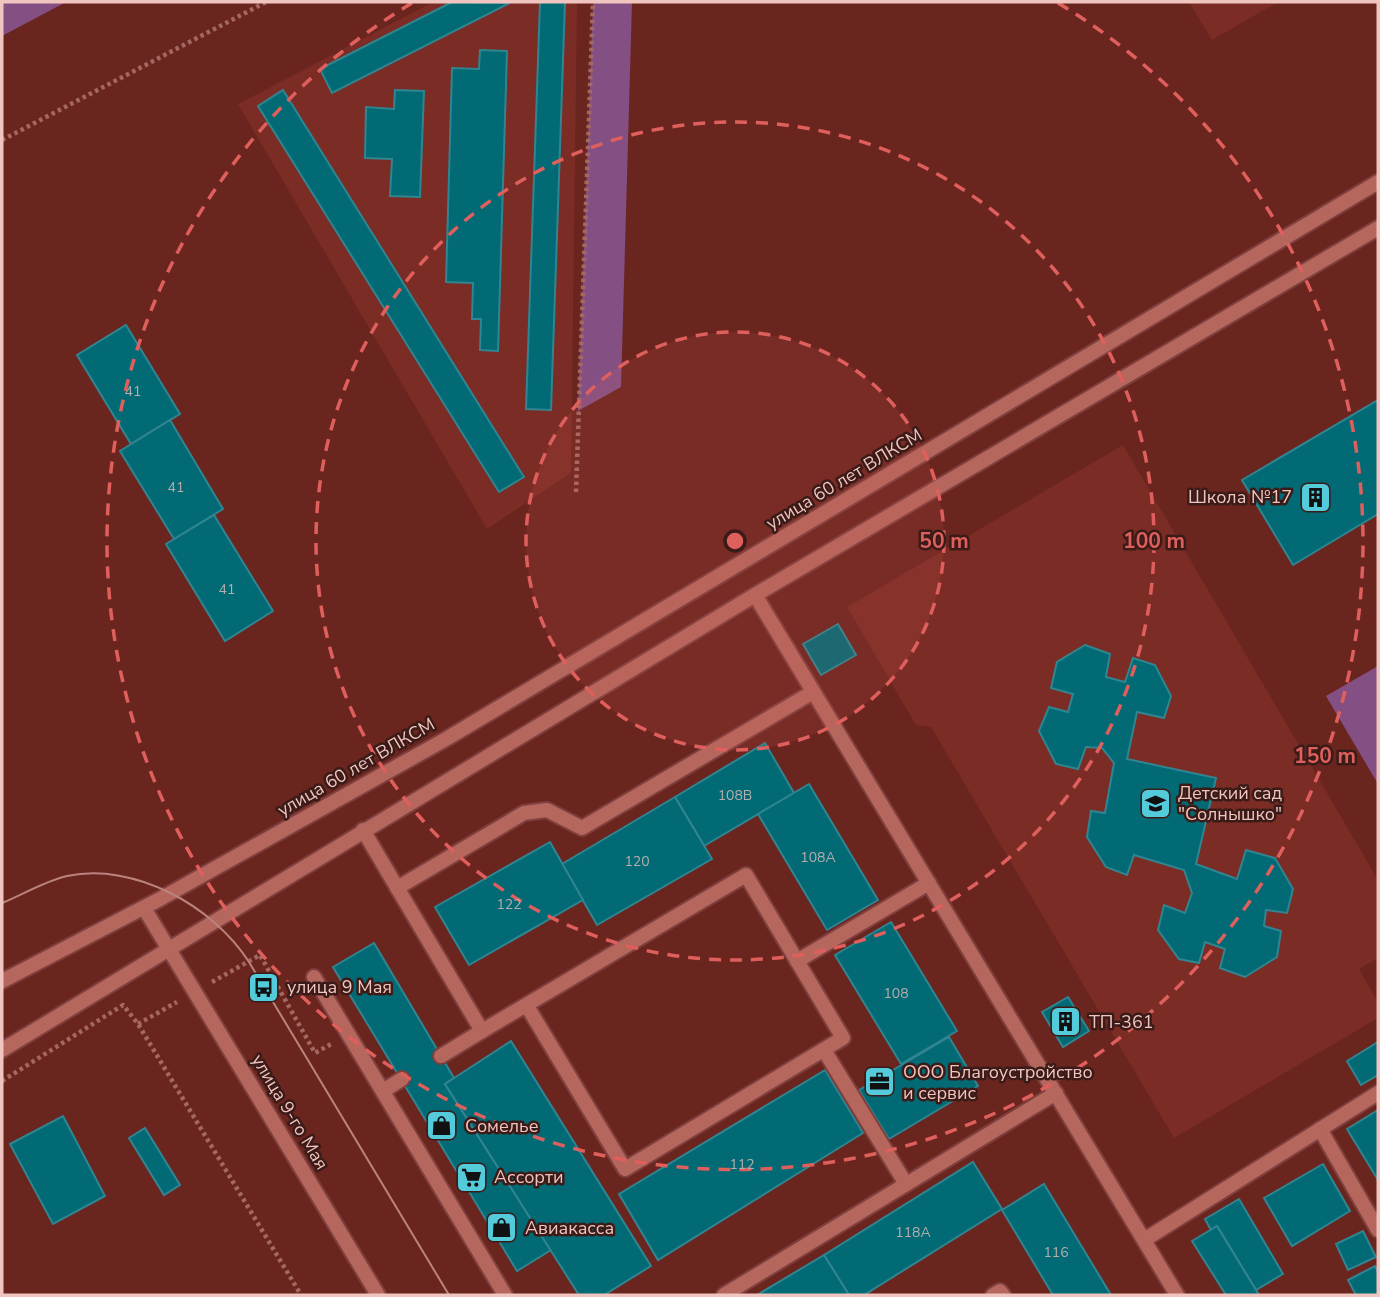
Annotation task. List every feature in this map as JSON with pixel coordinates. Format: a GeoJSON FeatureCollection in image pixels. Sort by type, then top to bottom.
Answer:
{"type":"FeatureCollection","features":[{"type":"Feature","properties":{"kind":"street","name":"улица 60 лет ВЛКСМ"},"geometry":{"type":"LineString","coordinates":[[2,981],[144,908],[446,739],[1378,182]]}},
{"type":"Feature","properties":{"kind":"street"},"geometry":{"type":"LineString","coordinates":[[2,1050],[755,595],[1378,228]]}},
{"type":"Feature","properties":{"kind":"street"},"geometry":{"type":"LineString","coordinates":[[755,595],[1177,1295]]}},
{"type":"Feature","properties":{"kind":"street"},"geometry":{"type":"LineString","coordinates":[[397,888],[524,813],[547,810],[582,828],[813,692]]}},
{"type":"Feature","properties":{"kind":"street"},"geometry":{"type":"LineString","coordinates":[[363,830],[482,1031]]}},
{"type":"Feature","properties":{"kind":"street"},"geometry":{"type":"LineString","coordinates":[[441,1056],[746,875],[843,1038],[625,1169],[527,1006]]}},
{"type":"Feature","properties":{"kind":"street"},"geometry":{"type":"LineString","coordinates":[[797,961],[929,883]]}},
{"type":"Feature","properties":{"kind":"street"},"geometry":{"type":"LineString","coordinates":[[144,908],[170,949]]}},
{"type":"Feature","properties":{"kind":"street","name":"улица 9-го Мая"},"geometry":{"type":"LineString","coordinates":[[170,949],[378,1295]]}},
{"type":"Feature","properties":{"kind":"street"},"geometry":{"type":"LineString","coordinates":[[314,977],[505,1295]]}},
{"type":"Feature","properties":{"kind":"street"},"geometry":{"type":"LineString","coordinates":[[824,1050],[906,1184]]}},
{"type":"Feature","properties":{"kind":"street"},"geometry":{"type":"LineString","coordinates":[[383,1091],[402,1079]]}},
{"type":"Feature","properties":{"kind":"street"},"geometry":{"type":"LineString","coordinates":[[724,1295],[1056,1093]]}},
{"type":"Feature","properties":{"kind":"street"},"geometry":{"type":"LineString","coordinates":[[1144,1240],[1378,1093]]}},
{"type":"Feature","properties":{"kind":"street"},"geometry":{"type":"LineString","coordinates":[[1320,1129],[1378,1230]]}},
{"type":"Feature","properties":{"kind":"street"},"geometry":{"type":"LineString","coordinates":[[993,1295],[1000,1291],[1003,1295]]}},
{"type":"Feature","properties":{"kind":"path"},"geometry":{"type":"LineString","coordinates":[[2,140],[266,2]]}},
{"type":"Feature","properties":{"kind":"path"},"geometry":{"type":"LineString","coordinates":[[576,492],[593,2]]}},
{"type":"Feature","properties":{"kind":"path"},"geometry":{"type":"LineString","coordinates":[[138,1024],[260,955],[315,1053],[349,1034]]}},
{"type":"Feature","properties":{"kind":"path"},"geometry":{"type":"LineString","coordinates":[[2,1081],[123,1005],[138,1024],[301,1295]]}},
{"type":"Feature","properties":{"kind":"shaded area"},"geometry":{"type":"Polygon","coordinates":[[[2,2],[66,2],[2,36],[2,2]]]}},
{"type":"Feature","properties":{"kind":"shaded area"},"geometry":{"type":"Polygon","coordinates":[[[433,2],[577,2],[571,473],[487,529],[238,104],[433,2]]]}},
{"type":"Feature","properties":{"kind":"shaded area"},"geometry":{"type":"Polygon","coordinates":[[[593,2],[632,2],[621,387],[578,411],[593,2]]]}},
{"type":"Feature","properties":{"kind":"shaded area"},"geometry":{"type":"Polygon","coordinates":[[[1189,2],[1278,2],[1212,40],[1189,2]]]}},
{"type":"Feature","properties":{"kind":"shaded area","name":"Детский сад \"Солнышко\""},"geometry":{"type":"Polygon","coordinates":[[[1123,445],[1378,880],[1378,958],[1359,969],[1378,1002],[1378,1018],[1174,1138],[931,727],[916,725],[847,607],[1123,445]]]}},
{"type":"Feature","properties":{"kind":"shaded area"},"geometry":{"type":"Polygon","coordinates":[[[1378,666],[1378,784],[1326,696],[1378,666]]]}},
{"type":"Feature","properties":{"kind":"building"},"geometry":{"type":"Polygon","coordinates":[[[452,2],[510,3],[332,93],[320,69],[452,2]]]}},
{"type":"Feature","properties":{"kind":"building"},"geometry":{"type":"Polygon","coordinates":[[[540,2],[565,2],[551,410],[526,409],[540,2]]]}},
{"type":"Feature","properties":{"kind":"building"},"geometry":{"type":"Polygon","coordinates":[[[480,50],[507,51],[498,351],[480,350],[481,319],[472,319],[473,283],[446,282],[452,68],[479,69],[480,50]]]}},
{"type":"Feature","properties":{"kind":"building"},"geometry":{"type":"Polygon","coordinates":[[[283,90],[524,477],[499,492],[258,106],[283,90]]]}},
{"type":"Feature","properties":{"kind":"building"},"geometry":{"type":"Polygon","coordinates":[[[395,90],[424,91],[420,197],[390,196],[392,159],[365,158],[366,107],[394,109],[395,90]]]}},
{"type":"Feature","properties":{"kind":"building"},"geometry":{"type":"Polygon","coordinates":[[[126,325],[180,414],[131,444],[77,355],[126,325]]]}},
{"type":"Feature","properties":{"kind":"building","name":"Школа №17"},"geometry":{"type":"Polygon","coordinates":[[[1378,400],[1378,514],[1293,565],[1242,480],[1378,400]]]}},
{"type":"Feature","properties":{"kind":"building"},"geometry":{"type":"Polygon","coordinates":[[[170,420],[223,509],[174,539],[120,451],[170,420]]]}},
{"type":"Feature","properties":{"kind":"building"},"geometry":{"type":"Polygon","coordinates":[[[214,515],[273,611],[225,641],[166,544],[214,515]]]}},
{"type":"Feature","properties":{"kind":"building"},"geometry":{"type":"Polygon","coordinates":[[[838,624],[856,655],[821,675],[803,644],[838,624]]]}},
{"type":"Feature","properties":{"kind":"building"},"geometry":{"type":"Polygon","coordinates":[[[1085,645],[1110,654],[1106,677],[1125,682],[1133,658],[1155,665],[1171,696],[1164,718],[1137,712],[1127,759],[1216,778],[1196,864],[1237,879],[1246,850],[1275,858],[1293,889],[1287,913],[1266,910],[1264,926],[1281,931],[1277,957],[1245,977],[1220,968],[1225,949],[1205,942],[1199,963],[1179,959],[1158,930],[1164,905],[1185,913],[1192,893],[1184,870],[1134,855],[1127,875],[1106,867],[1087,837],[1091,811],[1105,813],[1114,763],[1102,748],[1086,747],[1078,769],[1056,764],[1039,731],[1049,707],[1068,712],[1073,694],[1051,688],[1057,662],[1085,645]]]}},
{"type":"Feature","properties":{"kind":"building"},"geometry":{"type":"Polygon","coordinates":[[[765,743],[794,793],[704,846],[675,797],[765,743]]]}},
{"type":"Feature","properties":{"kind":"building"},"geometry":{"type":"Polygon","coordinates":[[[809,784],[878,900],[827,930],[758,814],[809,784]]]}},
{"type":"Feature","properties":{"kind":"building"},"geometry":{"type":"Polygon","coordinates":[[[675,797],[712,859],[597,925],[562,864],[675,797]]]}},
{"type":"Feature","properties":{"kind":"building"},"geometry":{"type":"Polygon","coordinates":[[[550,842],[583,900],[469,965],[435,907],[550,842]]]}},
{"type":"Feature","properties":{"kind":"building"},"geometry":{"type":"Polygon","coordinates":[[[891,922],[957,1031],[901,1064],[835,955],[891,922]]]}},
{"type":"Feature","properties":{"kind":"building"},"geometry":{"type":"Polygon","coordinates":[[[374,943],[454,1078],[445,1084],[551,1250],[517,1271],[333,967],[374,943]]]}},
{"type":"Feature","properties":{"kind":"building","name":"ТП-361"},"geometry":{"type":"Polygon","coordinates":[[[1068,997],[1089,1031],[1063,1047],[1042,1012],[1068,997]]]}},
{"type":"Feature","properties":{"kind":"building"},"geometry":{"type":"Polygon","coordinates":[[[949,1037],[978,1086],[889,1139],[859,1090],[949,1037]]]}},
{"type":"Feature","properties":{"kind":"building"},"geometry":{"type":"Polygon","coordinates":[[[511,1041],[651,1266],[604,1295],[579,1295],[445,1084],[511,1041]]]}},
{"type":"Feature","properties":{"kind":"building"},"geometry":{"type":"Polygon","coordinates":[[[1378,1042],[1378,1075],[1361,1085],[1347,1061],[1378,1042]]]}},
{"type":"Feature","properties":{"kind":"building"},"geometry":{"type":"Polygon","coordinates":[[[825,1070],[863,1133],[658,1260],[619,1194],[825,1070]]]}},
{"type":"Feature","properties":{"kind":"building"},"geometry":{"type":"Polygon","coordinates":[[[1378,1110],[1378,1180],[1347,1129],[1378,1110]]]}},
{"type":"Feature","properties":{"kind":"building"},"geometry":{"type":"Polygon","coordinates":[[[63,1116],[105,1196],[53,1224],[10,1144],[63,1116]]]}},
{"type":"Feature","properties":{"kind":"building"},"geometry":{"type":"Polygon","coordinates":[[[145,1128],[180,1185],[164,1195],[129,1138],[145,1128]]]}},
{"type":"Feature","properties":{"kind":"building"},"geometry":{"type":"Polygon","coordinates":[[[973,1162],[1002,1209],[864,1295],[849,1295],[824,1255],[973,1162]]]}},
{"type":"Feature","properties":{"kind":"building"},"geometry":{"type":"Polygon","coordinates":[[[1323,1164],[1350,1211],[1292,1246],[1264,1198],[1323,1164]]]}},
{"type":"Feature","properties":{"kind":"building"},"geometry":{"type":"Polygon","coordinates":[[[1044,1184],[1111,1295],[1053,1295],[1002,1210],[1044,1184]]]}},
{"type":"Feature","properties":{"kind":"building"},"geometry":{"type":"Polygon","coordinates":[[[1239,1199],[1283,1274],[1256,1290],[1217,1226],[1211,1230],[1205,1219],[1239,1199]]]}},
{"type":"Feature","properties":{"kind":"building"},"geometry":{"type":"Polygon","coordinates":[[[1217,1226],[1259,1295],[1226,1295],[1192,1241],[1217,1226]]]}},
{"type":"Feature","properties":{"kind":"building"},"geometry":{"type":"Polygon","coordinates":[[[1363,1231],[1376,1257],[1348,1270],[1336,1244],[1363,1231]]]}},
{"type":"Feature","properties":{"kind":"building"},"geometry":{"type":"Polygon","coordinates":[[[824,1255],[849,1295],[757,1295],[824,1255]]]}},
{"type":"Feature","properties":{"kind":"building"},"geometry":{"type":"Polygon","coordinates":[[[1375,1266],[1378,1272],[1378,1295],[1356,1295],[1348,1280],[1375,1266]]]}},
{"type":"Feature","properties":{"kind":"tram line"},"geometry":{"type":"LineString","coordinates":[[2,903],[59,878],[93,873],[145,882],[194,906],[215,923],[249,962],[449,1295]]}},
{"type":"Feature","properties":{"kind":"place","name":"Школа №17"},"geometry":{"type":"Point","coordinates":[1315,497]}},
{"type":"Feature","properties":{"kind":"place","name":"Детский сад \"Солнышко\""},"geometry":{"type":"Point","coordinates":[1155,803]}},
{"type":"Feature","properties":{"kind":"place","name":"улица 9 Мая"},"geometry":{"type":"Point","coordinates":[264,987]}},
{"type":"Feature","properties":{"kind":"place","name":"ТП-361"},"geometry":{"type":"Point","coordinates":[1066,1022]}},
{"type":"Feature","properties":{"kind":"place","name":"ООО Благоустройство и сервис"},"geometry":{"type":"Point","coordinates":[880,1082]}},
{"type":"Feature","properties":{"kind":"place","name":"Сомелье"},"geometry":{"type":"Point","coordinates":[442,1126]}},
{"type":"Feature","properties":{"kind":"place","name":"Ассорти"},"geometry":{"type":"Point","coordinates":[471,1177]}},
{"type":"Feature","properties":{"kind":"place","name":"Авиакасса"},"geometry":{"type":"Point","coordinates":[502,1228]}}]}
